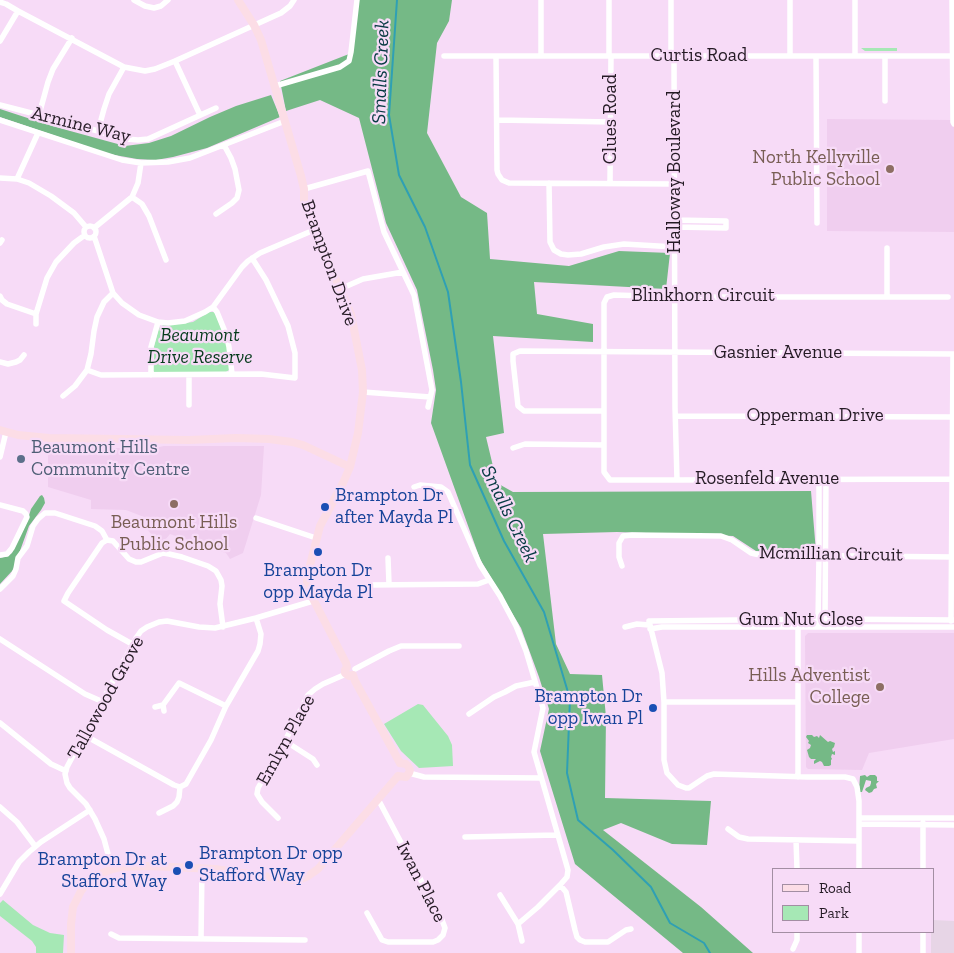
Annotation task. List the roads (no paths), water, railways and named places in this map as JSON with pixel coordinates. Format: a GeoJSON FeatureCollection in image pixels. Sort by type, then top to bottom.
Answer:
{"type":"FeatureCollection","features":[{"type":"Feature","properties":{"kind":"street"},"geometry":{"type":"LineString","coordinates":[[134,0],[154,8],[161,6],[168,0]]}},
{"type":"Feature","properties":{"kind":"street","name":"Brampton Drive"},"geometry":{"type":"LineString","coordinates":[[238,0],[261,40],[304,189],[304,201],[309,218],[351,314],[362,370],[363,392],[358,433],[350,467],[344,483],[322,520],[307,578],[308,591],[400,763]]}},
{"type":"Feature","properties":{"kind":"street"},"geometry":{"type":"LineString","coordinates":[[0,2],[72,38],[124,67],[145,71],[175,61],[281,13],[294,0]]}},
{"type":"Feature","properties":{"kind":"street"},"geometry":{"type":"LineString","coordinates":[[275,86],[340,67],[349,61],[352,52],[358,0]]}},
{"type":"Feature","properties":{"kind":"street"},"geometry":{"type":"LineString","coordinates":[[541,0],[541,55]]}},
{"type":"Feature","properties":{"kind":"street","name":"Clues Road"},"geometry":{"type":"LineString","coordinates":[[609,0],[610,183]]}},
{"type":"Feature","properties":{"kind":"street","name":"Halloway Boulevard"},"geometry":{"type":"LineString","coordinates":[[671,0],[675,184],[675,296]]}},
{"type":"Feature","properties":{"kind":"street"},"geometry":{"type":"LineString","coordinates":[[790,0],[790,56]]}},
{"type":"Feature","properties":{"kind":"street"},"geometry":{"type":"LineString","coordinates":[[855,0],[855,56]]}},
{"type":"Feature","properties":{"kind":"street"},"geometry":{"type":"LineString","coordinates":[[952,0],[954,124]]}},
{"type":"Feature","properties":{"kind":"street"},"geometry":{"type":"LineString","coordinates":[[0,41],[18,11]]}},
{"type":"Feature","properties":{"kind":"street"},"geometry":{"type":"LineString","coordinates":[[39,115],[53,70],[72,38]]}},
{"type":"Feature","properties":{"kind":"street","name":"Curtis Road"},"geometry":{"type":"LineString","coordinates":[[444,56],[953,56]]}},
{"type":"Feature","properties":{"kind":"street"},"geometry":{"type":"LineString","coordinates":[[496,56],[497,170],[500,178],[505,182],[675,184]]}},
{"type":"Feature","properties":{"kind":"street"},"geometry":{"type":"LineString","coordinates":[[816,56],[817,223]]}},
{"type":"Feature","properties":{"kind":"street"},"geometry":{"type":"LineString","coordinates":[[885,56],[885,101]]}},
{"type":"Feature","properties":{"kind":"street"},"geometry":{"type":"LineString","coordinates":[[175,61],[200,115]]}},
{"type":"Feature","properties":{"kind":"street"},"geometry":{"type":"LineString","coordinates":[[98,131],[109,94],[124,67]]}},
{"type":"Feature","properties":{"kind":"street","name":"Armine Way"},"geometry":{"type":"LineString","coordinates":[[0,105],[127,140],[148,139],[216,108]]}},
{"type":"Feature","properties":{"kind":"street"},"geometry":{"type":"LineString","coordinates":[[0,120],[122,160],[141,163],[168,162],[190,158],[285,121]]}},
{"type":"Feature","properties":{"kind":"street"},"geometry":{"type":"LineString","coordinates":[[497,120],[611,122]]}},
{"type":"Feature","properties":{"kind":"street"},"geometry":{"type":"LineString","coordinates":[[17,179],[38,133]]}},
{"type":"Feature","properties":{"kind":"street"},"geometry":{"type":"LineString","coordinates":[[216,214],[237,198],[239,190],[235,169],[224,146]]}},
{"type":"Feature","properties":{"kind":"street"},"geometry":{"type":"LineString","coordinates":[[94,228],[132,197],[138,183],[141,163]]}},
{"type":"Feature","properties":{"kind":"street"},"geometry":{"type":"LineString","coordinates":[[304,189],[368,171],[384,232],[414,295],[432,390],[428,407]]}},
{"type":"Feature","properties":{"kind":"street"},"geometry":{"type":"LineString","coordinates":[[0,178],[17,179],[29,183],[74,213],[86,227]]}},
{"type":"Feature","properties":{"kind":"street"},"geometry":{"type":"LineString","coordinates":[[549,183],[550,242],[554,250],[561,254],[581,254],[604,247],[624,244],[675,247]]}},
{"type":"Feature","properties":{"kind":"street"},"geometry":{"type":"LineString","coordinates":[[132,197],[142,204],[149,216],[166,260]]}},
{"type":"Feature","properties":{"kind":"street"},"geometry":{"type":"LineString","coordinates":[[675,220],[726,221],[726,228],[675,227]]}},
{"type":"Feature","properties":{"kind":"street"},"geometry":{"type":"LineString","coordinates":[[86,227],[94,228]]}},
{"type":"Feature","properties":{"kind":"street"},"geometry":{"type":"LineString","coordinates":[[85,236],[86,227]]}},
{"type":"Feature","properties":{"kind":"street"},"geometry":{"type":"LineString","coordinates":[[94,228],[94,236],[113,293],[129,309],[143,317],[158,322],[185,321],[197,317],[213,307],[242,267],[260,252],[314,230]]}},
{"type":"Feature","properties":{"kind":"street"},"geometry":{"type":"LineString","coordinates":[[36,324],[36,314],[47,278],[56,262],[74,243],[85,236],[89,238],[94,236]]}},
{"type":"Feature","properties":{"kind":"street"},"geometry":{"type":"LineString","coordinates":[[887,248],[887,297]]}},
{"type":"Feature","properties":{"kind":"street"},"geometry":{"type":"LineString","coordinates":[[86,370],[101,376],[261,374],[295,378],[295,353],[288,326],[266,280],[252,258]]}},
{"type":"Feature","properties":{"kind":"street"},"geometry":{"type":"LineString","coordinates":[[340,289],[363,279],[403,272]]}},
{"type":"Feature","properties":{"kind":"street"},"geometry":{"type":"LineString","coordinates":[[63,396],[75,386],[86,370],[91,354],[97,317],[104,302],[113,293]]}},
{"type":"Feature","properties":{"kind":"street"},"geometry":{"type":"LineString","coordinates":[[0,296],[7,304],[36,314]]}},
{"type":"Feature","properties":{"kind":"street","name":"Rosenfeld Avenue"},"geometry":{"type":"LineString","coordinates":[[675,296],[677,480],[953,479]]}},
{"type":"Feature","properties":{"kind":"street","name":"Blinkhorn Circuit"},"geometry":{"type":"LineString","coordinates":[[677,480],[610,480],[604,472],[603,352],[604,302],[607,297],[948,297]]}},
{"type":"Feature","properties":{"kind":"street"},"geometry":{"type":"LineString","coordinates":[[213,307],[230,347],[232,374]]}},
{"type":"Feature","properties":{"kind":"street"},"geometry":{"type":"LineString","coordinates":[[151,375],[152,347],[158,322]]}},
{"type":"Feature","properties":{"kind":"street","name":"Gasnier Avenue"},"geometry":{"type":"LineString","coordinates":[[604,411],[524,411],[518,406],[513,354],[520,351],[954,354]]}},
{"type":"Feature","properties":{"kind":"street"},"geometry":{"type":"LineString","coordinates":[[953,623],[954,354]]}},
{"type":"Feature","properties":{"kind":"street"},"geometry":{"type":"LineString","coordinates":[[0,362],[8,364],[16,362],[24,355]]}},
{"type":"Feature","properties":{"kind":"street"},"geometry":{"type":"LineString","coordinates":[[189,376],[189,405]]}},
{"type":"Feature","properties":{"kind":"street"},"geometry":{"type":"LineString","coordinates":[[363,392],[430,398]]}},
{"type":"Feature","properties":{"kind":"street","name":"Opperman Drive"},"geometry":{"type":"LineString","coordinates":[[676,416],[954,417]]}},
{"type":"Feature","properties":{"kind":"street"},"geometry":{"type":"LineString","coordinates":[[0,457],[3,431],[18,435],[49,438],[269,439],[303,445],[350,467]]}},
{"type":"Feature","properties":{"kind":"street"},"geometry":{"type":"LineString","coordinates":[[513,448],[525,444],[604,445]]}},
{"type":"Feature","properties":{"kind":"street"},"geometry":{"type":"LineString","coordinates":[[818,627],[826,479]]}},
{"type":"Feature","properties":{"kind":"street"},"geometry":{"type":"LineString","coordinates":[[819,480],[826,627]]}},
{"type":"Feature","properties":{"kind":"street"},"geometry":{"type":"LineString","coordinates":[[414,487],[420,485],[441,487],[448,492],[480,565],[516,626],[526,651],[543,708],[534,752],[568,870],[567,877],[560,885],[518,924]]}},
{"type":"Feature","properties":{"kind":"street"},"geometry":{"type":"LineString","coordinates":[[0,505],[23,511],[27,517],[12,548],[7,554],[0,555]]}},
{"type":"Feature","properties":{"kind":"street"},"geometry":{"type":"LineString","coordinates":[[0,589],[13,576],[18,558],[27,546],[33,526],[45,513],[55,513],[95,526],[102,531],[106,540]]}},
{"type":"Feature","properties":{"kind":"street"},"geometry":{"type":"LineString","coordinates":[[256,518],[316,538]]}},
{"type":"Feature","properties":{"kind":"street","name":"Mcmillian Circuit"},"geometry":{"type":"LineString","coordinates":[[622,566],[619,557],[619,543],[623,536],[632,535],[721,536],[732,540],[743,549],[755,555],[953,557]]}},
{"type":"Feature","properties":{"kind":"street"},"geometry":{"type":"LineString","coordinates":[[106,540],[113,541],[129,558],[136,562],[169,554],[212,568],[221,580],[220,604],[224,627]]}},
{"type":"Feature","properties":{"kind":"street"},"geometry":{"type":"LineString","coordinates":[[106,540],[64,601],[107,630],[132,644]]}},
{"type":"Feature","properties":{"kind":"street"},"geometry":{"type":"LineString","coordinates":[[388,558],[388,584]]}},
{"type":"Feature","properties":{"kind":"street"},"geometry":{"type":"LineString","coordinates":[[369,585],[478,584],[489,580]]}},
{"type":"Feature","properties":{"kind":"street","name":"Tallowood Grove"},"geometry":{"type":"LineString","coordinates":[[112,869],[96,819],[67,783],[66,771],[132,644],[141,631],[159,622],[176,622],[206,628],[224,627],[313,601]]}},
{"type":"Feature","properties":{"kind":"street"},"geometry":{"type":"LineString","coordinates":[[84,735],[174,785],[180,787],[186,784],[211,740],[226,706],[258,650],[260,634],[256,618]]}},
{"type":"Feature","properties":{"kind":"street"},"geometry":{"type":"LineString","coordinates":[[798,620],[798,777]]}},
{"type":"Feature","properties":{"kind":"street","name":"Gum Nut Close"},"geometry":{"type":"LineString","coordinates":[[649,625],[798,620],[953,623]]}},
{"type":"Feature","properties":{"kind":"street","name":"Gum Nut Close"},"geometry":{"type":"LineString","coordinates":[[625,627],[637,624],[662,627],[798,628],[953,623]]}},
{"type":"Feature","properties":{"kind":"street"},"geometry":{"type":"LineString","coordinates":[[649,625],[660,666],[664,702],[664,760],[667,773],[681,787],[689,788],[707,776],[714,774],[846,777],[853,779],[858,795],[859,868]]}},
{"type":"Feature","properties":{"kind":"street"},"geometry":{"type":"LineString","coordinates":[[0,639],[85,694],[101,702]]}},
{"type":"Feature","properties":{"kind":"street","name":"Emlyn Place"},"geometry":{"type":"LineString","coordinates":[[278,818],[262,802],[257,794],[258,788],[308,696],[323,684],[401,646],[459,646]]}},
{"type":"Feature","properties":{"kind":"street"},"geometry":{"type":"LineString","coordinates":[[469,714],[494,697],[516,686],[536,682]]}},
{"type":"Feature","properties":{"kind":"street"},"geometry":{"type":"LineString","coordinates":[[155,707],[163,708],[179,683],[226,706]]}},
{"type":"Feature","properties":{"kind":"street"},"geometry":{"type":"LineString","coordinates":[[664,702],[798,702]]}},
{"type":"Feature","properties":{"kind":"street"},"geometry":{"type":"LineString","coordinates":[[0,723],[51,764],[66,771]]}},
{"type":"Feature","properties":{"kind":"street"},"geometry":{"type":"LineString","coordinates":[[285,741],[318,765]]}},
{"type":"Feature","properties":{"kind":"street"},"geometry":{"type":"LineString","coordinates":[[400,763],[408,766],[410,770],[406,777],[398,776],[395,768],[400,763]]}},
{"type":"Feature","properties":{"kind":"street"},"geometry":{"type":"LineString","coordinates":[[409,773],[424,777],[541,778]]}},
{"type":"Feature","properties":{"kind":"street"},"geometry":{"type":"LineString","coordinates":[[71,953],[73,906],[81,891],[90,880],[102,873],[130,866],[149,866],[227,870],[293,880],[308,876],[322,865],[398,776]]}},
{"type":"Feature","properties":{"kind":"street"},"geometry":{"type":"LineString","coordinates":[[159,813],[177,802],[180,787]]}},
{"type":"Feature","properties":{"kind":"street","name":"Iwan Place"},"geometry":{"type":"LineString","coordinates":[[367,913],[382,940],[388,942],[433,942],[443,935],[445,928],[378,799]]}},
{"type":"Feature","properties":{"kind":"street"},"geometry":{"type":"LineString","coordinates":[[0,807],[17,822],[35,846]]}},
{"type":"Feature","properties":{"kind":"street"},"geometry":{"type":"LineString","coordinates":[[0,893],[19,862],[35,846],[90,810]]}},
{"type":"Feature","properties":{"kind":"street"},"geometry":{"type":"LineString","coordinates":[[923,822],[954,818]]}},
{"type":"Feature","properties":{"kind":"street"},"geometry":{"type":"LineString","coordinates":[[859,821],[923,822],[954,825]]}},
{"type":"Feature","properties":{"kind":"street"},"geometry":{"type":"LineString","coordinates":[[923,822],[923,868]]}},
{"type":"Feature","properties":{"kind":"street"},"geometry":{"type":"LineString","coordinates":[[728,829],[739,837],[748,839],[859,840]]}},
{"type":"Feature","properties":{"kind":"street"},"geometry":{"type":"LineString","coordinates":[[466,837],[557,835]]}},
{"type":"Feature","properties":{"kind":"street"},"geometry":{"type":"LineString","coordinates":[[796,840],[797,868]]}},
{"type":"Feature","properties":{"kind":"street"},"geometry":{"type":"LineString","coordinates":[[201,939],[202,869]]}},
{"type":"Feature","properties":{"kind":"street"},"geometry":{"type":"LineString","coordinates":[[560,885],[566,892],[577,937],[580,940],[585,942],[608,942],[626,930],[631,929]]}},
{"type":"Feature","properties":{"kind":"street"},"geometry":{"type":"LineString","coordinates":[[500,895],[518,924],[522,941]]}},
{"type":"Feature","properties":{"kind":"street"},"geometry":{"type":"LineString","coordinates":[[793,949],[797,933]]}},
{"type":"Feature","properties":{"kind":"street"},"geometry":{"type":"LineString","coordinates":[[859,933],[859,953]]}},
{"type":"Feature","properties":{"kind":"street"},"geometry":{"type":"LineString","coordinates":[[923,933],[923,953]]}},
{"type":"Feature","properties":{"kind":"street"},"geometry":{"type":"LineString","coordinates":[[111,934],[119,938],[305,940]]}},
{"type":"Feature","properties":{"kind":"waterway","name":"Smalls Creek"},"geometry":{"type":"LineString","coordinates":[[397,0],[389,115],[399,175],[425,227],[448,292],[461,382],[470,465],[504,541],[544,612],[570,699],[567,773],[578,820],[613,850],[651,887],[670,923],[704,943],[710,953]]}},
{"type":"Feature","properties":{"kind":"place","name":"North Kellyville Public School"},"geometry":{"type":"Point","coordinates":[890,169]}},
{"type":"Feature","properties":{"kind":"place","name":"Beaumont Hills Community Centre"},"geometry":{"type":"Point","coordinates":[21,459]}},
{"type":"Feature","properties":{"kind":"place","name":"Beaumont Hills Public School"},"geometry":{"type":"Point","coordinates":[174,504]}},
{"type":"Feature","properties":{"kind":"place","name":"Brampton Dr after Mayda Pl"},"geometry":{"type":"Point","coordinates":[325,507]}},
{"type":"Feature","properties":{"kind":"place","name":"Brampton Dr opp Mayda Pl"},"geometry":{"type":"Point","coordinates":[318,552]}},
{"type":"Feature","properties":{"kind":"place","name":"Hills Adventist College"},"geometry":{"type":"Point","coordinates":[880,687]}},
{"type":"Feature","properties":{"kind":"place","name":"Brampton Dr opp Iwan Pl"},"geometry":{"type":"Point","coordinates":[653,708]}},
{"type":"Feature","properties":{"kind":"place","name":"Brampton Dr opp Stafford Way"},"geometry":{"type":"Point","coordinates":[189,865]}},
{"type":"Feature","properties":{"kind":"place","name":"Brampton Dr at Stafford Way"},"geometry":{"type":"Point","coordinates":[177,871]}},
{"type":"Feature","properties":{"kind":"park label","name":"Beaumont Drive Reserve"},"geometry":{"type":"Point","coordinates":[200,347]}}]}
